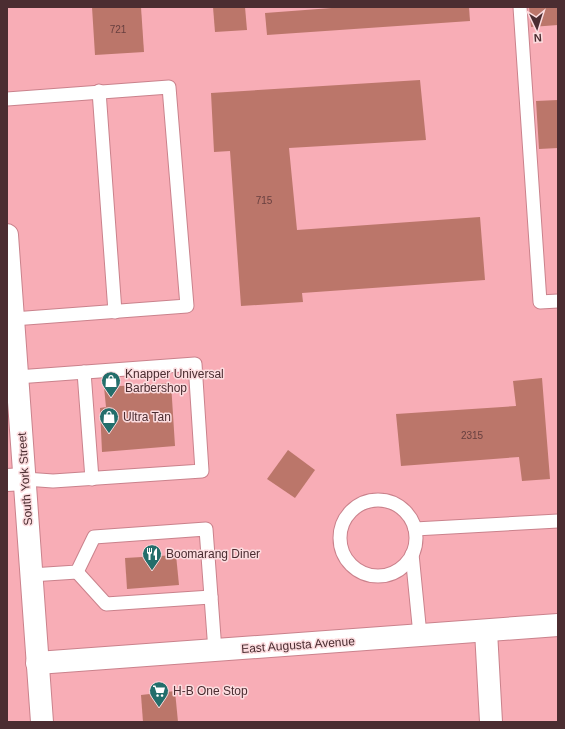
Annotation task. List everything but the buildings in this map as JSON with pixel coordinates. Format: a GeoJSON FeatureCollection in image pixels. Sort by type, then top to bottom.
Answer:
{"type":"FeatureCollection","features":[{"type":"Feature","properties":{"kind":"street","name":"South York Street"},"geometry":{"type":"LineString","coordinates":[[7,235],[18,377],[16,480],[31,575],[42,722]]}},
{"type":"Feature","properties":{"kind":"street","name":"East Augusta Avenue"},"geometry":{"type":"LineString","coordinates":[[37,663],[558,625]]}},
{"type":"Feature","properties":{"kind":"street"},"geometry":{"type":"LineString","coordinates":[[486,631],[492,722]]}},
{"type":"Feature","properties":{"kind":"lane"},"geometry":{"type":"LineString","coordinates":[[520,7],[540,302],[558,301]]}},
{"type":"Feature","properties":{"kind":"lane"},"geometry":{"type":"LineString","coordinates":[[7,99],[169,87],[187,306],[13,319]]}},
{"type":"Feature","properties":{"kind":"lane"},"geometry":{"type":"LineString","coordinates":[[99,91],[115,312]]}},
{"type":"Feature","properties":{"kind":"lane"},"geometry":{"type":"LineString","coordinates":[[16,480],[53,481],[202,471],[195,364],[18,377]]}},
{"type":"Feature","properties":{"kind":"lane"},"geometry":{"type":"LineString","coordinates":[[84,372],[92,479]]}},
{"type":"Feature","properties":{"kind":"lane"},"geometry":{"type":"LineString","coordinates":[[377,500],[389,502],[400,508],[409,517],[415,528],[416,541],[412,554],[405,564],[395,572],[382,576],[370,575],[358,571],[349,563],[342,552],[340,534],[346,517],[354,508],[365,502],[377,500]]}},
{"type":"Feature","properties":{"kind":"lane"},"geometry":{"type":"LineString","coordinates":[[415,528],[558,521]]}},
{"type":"Feature","properties":{"kind":"lane"},"geometry":{"type":"LineString","coordinates":[[77,572],[94,537],[206,529],[215,651]]}},
{"type":"Feature","properties":{"kind":"lane"},"geometry":{"type":"LineString","coordinates":[[412,554],[420,636]]}},
{"type":"Feature","properties":{"kind":"lane"},"geometry":{"type":"LineString","coordinates":[[31,575],[77,572]]}},
{"type":"Feature","properties":{"kind":"lane"},"geometry":{"type":"LineString","coordinates":[[77,572],[106,604],[211,597]]}},
{"type":"Feature","properties":{"kind":"place","name":"Knapper Universal Barbershop"},"geometry":{"type":"Point","coordinates":[111,398]}},
{"type":"Feature","properties":{"kind":"place","name":"Ultra Tan"},"geometry":{"type":"Point","coordinates":[109,434]}},
{"type":"Feature","properties":{"kind":"place","name":"Boomarang Diner"},"geometry":{"type":"Point","coordinates":[152,571]}},
{"type":"Feature","properties":{"kind":"place","name":"H-B One Stop"},"geometry":{"type":"Point","coordinates":[159,708]}}]}
